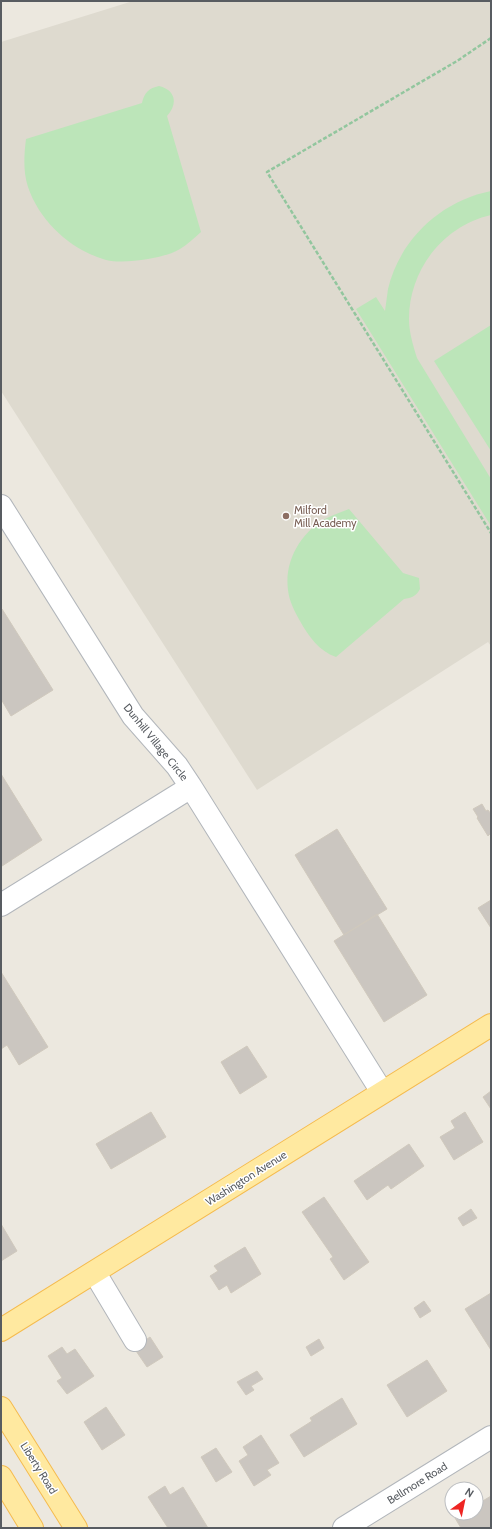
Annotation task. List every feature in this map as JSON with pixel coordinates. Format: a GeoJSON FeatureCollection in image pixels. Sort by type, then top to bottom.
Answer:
{"type":"FeatureCollection","features":[{"type":"Feature","properties":{"kind":"main road","name":"Washington Avenue"},"geometry":{"type":"LineString","coordinates":[[1,1330],[491,1025]]}},
{"type":"Feature","properties":{"kind":"main road","name":"Liberty Road"},"geometry":{"type":"LineString","coordinates":[[1,1408],[76,1528]]}},
{"type":"Feature","properties":{"kind":"main road"},"geometry":{"type":"LineString","coordinates":[[1,1477],[32,1528]]}},
{"type":"Feature","properties":{"kind":"street","name":"Dunhill Village Circle"},"geometry":{"type":"LineString","coordinates":[[1,506],[133,716],[177,766],[191,787],[1,905]]}},
{"type":"Feature","properties":{"kind":"street"},"geometry":{"type":"LineString","coordinates":[[191,787],[382,1092]]}},
{"type":"Feature","properties":{"kind":"street"},"geometry":{"type":"LineString","coordinates":[[95,1272],[135,1340]]}},
{"type":"Feature","properties":{"kind":"street","name":"Bellmore Road"},"geometry":{"type":"LineString","coordinates":[[344,1528],[491,1437]]}},
{"type":"Feature","properties":{"kind":"path"},"geometry":{"type":"LineString","coordinates":[[491,38],[457,61],[267,172],[491,533]]}},
{"type":"Feature","properties":{"kind":"shaded area","name":"Milford Mill Academy"},"geometry":{"type":"Polygon","coordinates":[[[133,1],[491,1],[491,646],[488,642],[257,790],[1,391],[1,42],[133,1]]]}},
{"type":"Feature","properties":{"kind":"green space"},"geometry":{"type":"Polygon","coordinates":[[[159,86],[169,91],[174,98],[173,107],[167,116],[201,232],[183,247],[164,256],[132,261],[106,260],[69,242],[58,233],[40,212],[33,200],[26,181],[24,163],[26,139],[142,103],[144,96],[152,88],[159,86]]]}},
{"type":"Feature","properties":{"kind":"green space"},"geometry":{"type":"Polygon","coordinates":[[[491,191],[491,215],[458,229],[444,240],[422,267],[415,284],[411,301],[409,324],[410,334],[417,358],[491,479],[491,526],[356,309],[376,297],[385,311],[388,289],[394,271],[402,254],[425,225],[440,213],[456,204],[473,196],[491,191]]]}},
{"type":"Feature","properties":{"kind":"green space"},"geometry":{"type":"Polygon","coordinates":[[[491,325],[491,451],[434,361],[491,325]]]}},
{"type":"Feature","properties":{"kind":"green space"},"geometry":{"type":"Polygon","coordinates":[[[349,509],[403,573],[419,578],[420,589],[414,596],[404,599],[336,657],[324,651],[311,638],[303,627],[291,602],[288,590],[288,579],[292,557],[303,538],[319,523],[331,516],[349,509]]]}},
{"type":"Feature","properties":{"kind":"building"},"geometry":{"type":"Polygon","coordinates":[[[2,609],[53,690],[11,716],[1,699],[2,609]]]}},
{"type":"Feature","properties":{"kind":"building"},"geometry":{"type":"Polygon","coordinates":[[[1,774],[42,840],[2,866],[1,865],[1,774]]]}},
{"type":"Feature","properties":{"kind":"building"},"geometry":{"type":"Polygon","coordinates":[[[482,804],[486,811],[488,810],[491,814],[491,833],[488,836],[473,809],[482,804]]]}},
{"type":"Feature","properties":{"kind":"building"},"geometry":{"type":"Polygon","coordinates":[[[337,829],[387,909],[344,935],[295,855],[337,829]]]}},
{"type":"Feature","properties":{"kind":"building"},"geometry":{"type":"Polygon","coordinates":[[[491,900],[491,928],[478,908],[491,900]]]}},
{"type":"Feature","properties":{"kind":"building"},"geometry":{"type":"Polygon","coordinates":[[[377,914],[427,995],[384,1022],[334,941],[377,914]]]}},
{"type":"Feature","properties":{"kind":"building"},"geometry":{"type":"Polygon","coordinates":[[[1,972],[48,1047],[19,1065],[7,1045],[1,1049],[1,972]]]}},
{"type":"Feature","properties":{"kind":"building"},"geometry":{"type":"Polygon","coordinates":[[[247,1046],[267,1077],[240,1094],[221,1062],[247,1046]]]}},
{"type":"Feature","properties":{"kind":"building"},"geometry":{"type":"Polygon","coordinates":[[[491,1091],[491,1109],[483,1097],[491,1091]]]}},
{"type":"Feature","properties":{"kind":"building"},"geometry":{"type":"Polygon","coordinates":[[[151,1112],[166,1137],[111,1169],[96,1144],[151,1112]]]}},
{"type":"Feature","properties":{"kind":"building"},"geometry":{"type":"Polygon","coordinates":[[[465,1112],[483,1142],[454,1160],[440,1137],[455,1128],[451,1121],[465,1112]]]}},
{"type":"Feature","properties":{"kind":"building"},"geometry":{"type":"Polygon","coordinates":[[[409,1144],[424,1166],[391,1189],[388,1185],[367,1200],[354,1181],[409,1144]]]}},
{"type":"Feature","properties":{"kind":"building"},"geometry":{"type":"Polygon","coordinates":[[[324,1197],[369,1262],[344,1280],[330,1259],[333,1257],[302,1212],[324,1197]]]}},
{"type":"Feature","properties":{"kind":"building"},"geometry":{"type":"Polygon","coordinates":[[[471,1209],[477,1218],[463,1226],[458,1218],[471,1209]]]}},
{"type":"Feature","properties":{"kind":"building"},"geometry":{"type":"Polygon","coordinates":[[[1,1224],[17,1251],[1,1261],[1,1224]]]}},
{"type":"Feature","properties":{"kind":"building"},"geometry":{"type":"Polygon","coordinates":[[[245,1247],[261,1274],[231,1293],[227,1285],[219,1290],[210,1276],[218,1271],[214,1266],[245,1247]]]}},
{"type":"Feature","properties":{"kind":"building"},"geometry":{"type":"Polygon","coordinates":[[[491,1293],[491,1350],[465,1309],[491,1293]]]}},
{"type":"Feature","properties":{"kind":"building"},"geometry":{"type":"Polygon","coordinates":[[[424,1301],[431,1311],[420,1318],[414,1308],[424,1301]]]}},
{"type":"Feature","properties":{"kind":"building"},"geometry":{"type":"Polygon","coordinates":[[[150,1337],[163,1357],[147,1367],[134,1348],[150,1337]]]}},
{"type":"Feature","properties":{"kind":"building"},"geometry":{"type":"Polygon","coordinates":[[[319,1339],[324,1348],[311,1356],[306,1347],[319,1339]]]}},
{"type":"Feature","properties":{"kind":"building"},"geometry":{"type":"Polygon","coordinates":[[[62,1347],[67,1354],[75,1349],[94,1376],[67,1394],[57,1381],[62,1378],[48,1356],[62,1347]]]}},
{"type":"Feature","properties":{"kind":"building"},"geometry":{"type":"Polygon","coordinates":[[[427,1360],[447,1391],[407,1417],[387,1385],[427,1360]]]}},
{"type":"Feature","properties":{"kind":"building"},"geometry":{"type":"Polygon","coordinates":[[[257,1371],[263,1379],[251,1386],[254,1390],[246,1395],[237,1382],[257,1371]]]}},
{"type":"Feature","properties":{"kind":"building"},"geometry":{"type":"Polygon","coordinates":[[[342,1398],[357,1424],[304,1457],[290,1435],[312,1421],[310,1418],[342,1398]]]}},
{"type":"Feature","properties":{"kind":"building"},"geometry":{"type":"Polygon","coordinates":[[[106,1407],[125,1435],[102,1450],[84,1422],[106,1407]]]}},
{"type":"Feature","properties":{"kind":"building"},"geometry":{"type":"Polygon","coordinates":[[[261,1435],[279,1463],[267,1470],[271,1475],[254,1486],[239,1461],[248,1455],[243,1447],[261,1435]]]}},
{"type":"Feature","properties":{"kind":"building"},"geometry":{"type":"Polygon","coordinates":[[[216,1448],[232,1472],[216,1482],[201,1457],[216,1448]]]}},
{"type":"Feature","properties":{"kind":"building"},"geometry":{"type":"Polygon","coordinates":[[[165,1486],[170,1495],[183,1487],[208,1528],[168,1528],[148,1497],[165,1486]]]}},
{"type":"Feature","properties":{"kind":"building"},"geometry":{"type":"Polygon","coordinates":[[[491,1496],[491,1528],[461,1528],[457,1521],[484,1521],[484,1500],[491,1496]]]}},
{"type":"Feature","properties":{"kind":"place","name":"Milford Mill Academy"},"geometry":{"type":"Point","coordinates":[286,516]}}]}
